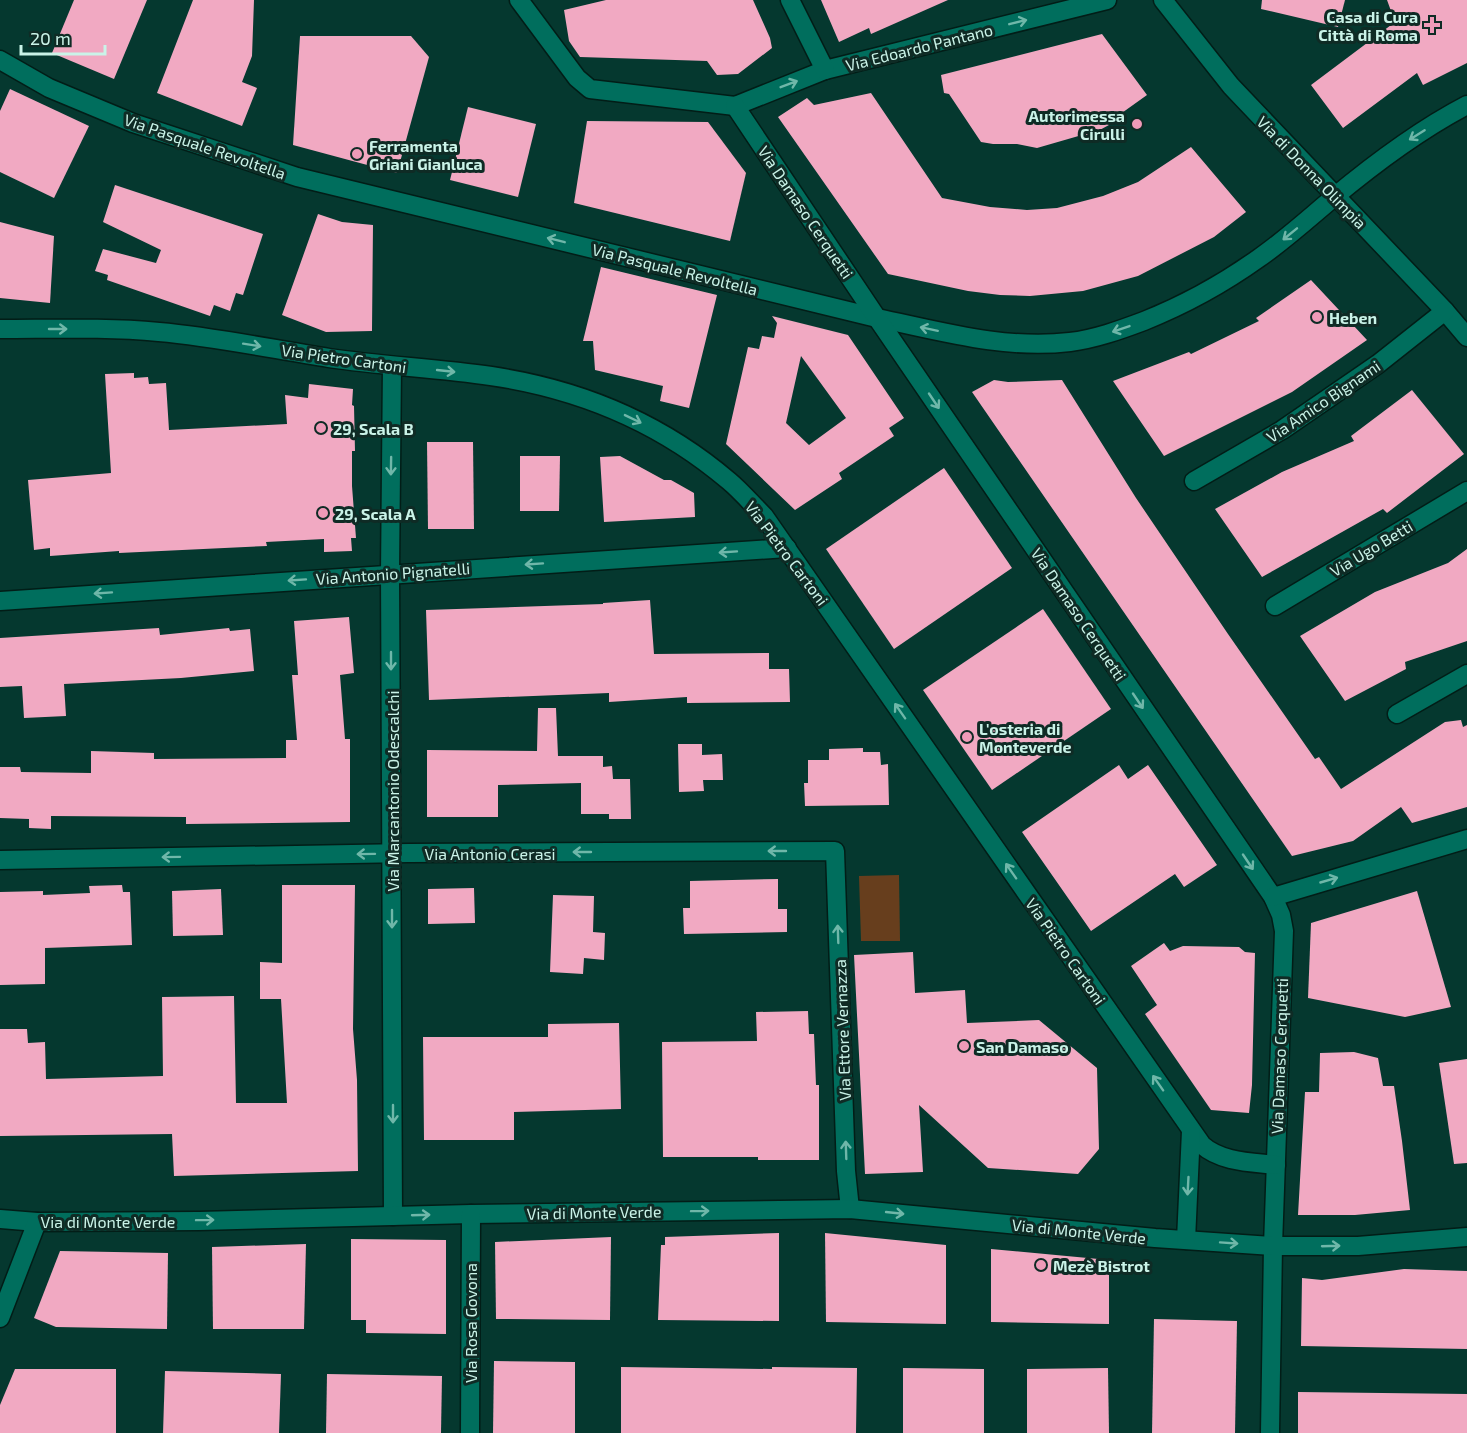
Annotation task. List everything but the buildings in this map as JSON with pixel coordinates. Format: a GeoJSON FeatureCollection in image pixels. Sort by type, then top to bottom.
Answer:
{"type":"FeatureCollection","features":[{"type":"Feature","properties":{"kind":"street"},"geometry":{"type":"LineString","coordinates":[[519,0],[576,78],[590,89],[735,105]]}},
{"type":"Feature","properties":{"kind":"street"},"geometry":{"type":"LineString","coordinates":[[790,0],[825,70]]}},
{"type":"Feature","properties":{"kind":"street","name":"Via Edoardo Pantano"},"geometry":{"type":"LineString","coordinates":[[735,105],[825,70],[1107,0]]}},
{"type":"Feature","properties":{"kind":"street","name":"Via di Donna Olimpia"},"geometry":{"type":"LineString","coordinates":[[1163,0],[1231,86],[1467,337]]}},
{"type":"Feature","properties":{"kind":"street","name":"Via Pasquale Revoltella"},"geometry":{"type":"LineString","coordinates":[[0,60],[49,88],[133,123],[297,177],[877,318],[968,337],[1019,343],[1070,342],[1118,331],[1182,304],[1244,269],[1390,152],[1467,105]]}},
{"type":"Feature","properties":{"kind":"street","name":"Via Damaso Cerquetti"},"geometry":{"type":"LineString","coordinates":[[735,105],[877,318],[1272,897],[1281,915],[1284,932],[1273,1246],[1270,1433]]}},
{"type":"Feature","properties":{"kind":"street","name":"Via Amico Bignami"},"geometry":{"type":"LineString","coordinates":[[1194,481],[1292,423],[1378,364],[1445,311]]}},
{"type":"Feature","properties":{"kind":"street","name":"Via Pietro Cartoni"},"geometry":{"type":"LineString","coordinates":[[0,330],[75,329],[159,332],[392,366],[490,376],[530,383],[591,400],[637,420],[687,448],[730,482],[764,516],[1191,1131],[1210,1153],[1276,1166]]}},
{"type":"Feature","properties":{"kind":"street","name":"Via Marcantonio Odescalchi"},"geometry":{"type":"LineString","coordinates":[[392,366],[390,573],[393,1216]]}},
{"type":"Feature","properties":{"kind":"street","name":"Via Ugo Betti"},"geometry":{"type":"LineString","coordinates":[[1275,606],[1467,491]]}},
{"type":"Feature","properties":{"kind":"street","name":"Via Antonio Pignatelli"},"geometry":{"type":"LineString","coordinates":[[0,601],[390,573],[787,549]]}},
{"type":"Feature","properties":{"kind":"street"},"geometry":{"type":"LineString","coordinates":[[1397,714],[1467,674]]}},
{"type":"Feature","properties":{"kind":"street"},"geometry":{"type":"LineString","coordinates":[[1272,897],[1467,839]]}},
{"type":"Feature","properties":{"kind":"street","name":"Via Antonio Cerasi"},"geometry":{"type":"LineString","coordinates":[[0,860],[392,853],[836,851]]}},
{"type":"Feature","properties":{"kind":"street","name":"Via Ettore Vernazza"},"geometry":{"type":"LineString","coordinates":[[836,851],[846,1172],[850,1209]]}},
{"type":"Feature","properties":{"kind":"street"},"geometry":{"type":"LineString","coordinates":[[1186,1240],[1191,1131]]}},
{"type":"Feature","properties":{"kind":"street","name":"Via di Monte Verde"},"geometry":{"type":"LineString","coordinates":[[0,1219],[37,1222],[850,1209],[1273,1246]]}},
{"type":"Feature","properties":{"kind":"street","name":"Via Rosa Govona"},"geometry":{"type":"LineString","coordinates":[[470,1433],[471,1214]]}},
{"type":"Feature","properties":{"kind":"street"},"geometry":{"type":"LineString","coordinates":[[0,1318],[37,1222]]}},
{"type":"Feature","properties":{"kind":"street"},"geometry":{"type":"LineString","coordinates":[[1273,1246],[1358,1245],[1467,1237]]}},
{"type":"Feature","properties":{"kind":"shaded area"},"geometry":{"type":"Polygon","coordinates":[[[899,875],[900,941],[861,941],[859,876],[899,875]]]}},
{"type":"Feature","properties":{"kind":"place","name":"Casa di Cura Città di Roma"},"geometry":{"type":"Point","coordinates":[1432,25]}},
{"type":"Feature","properties":{"kind":"place","name":"Autorimessa Cirulli"},"geometry":{"type":"Point","coordinates":[1137,124]}},
{"type":"Feature","properties":{"kind":"place","name":"Ferramenta Griani Gianluca"},"geometry":{"type":"Point","coordinates":[357,154]}},
{"type":"Feature","properties":{"kind":"place","name":"Heben"},"geometry":{"type":"Point","coordinates":[1317,317]}},
{"type":"Feature","properties":{"kind":"place","name":"29, Scala B"},"geometry":{"type":"Point","coordinates":[321,428]}},
{"type":"Feature","properties":{"kind":"place","name":"29, Scala A"},"geometry":{"type":"Point","coordinates":[323,513]}},
{"type":"Feature","properties":{"kind":"place","name":"L'osteria di Monteverde"},"geometry":{"type":"Point","coordinates":[967,737]}},
{"type":"Feature","properties":{"kind":"place","name":"San Damaso"},"geometry":{"type":"Point","coordinates":[964,1046]}},
{"type":"Feature","properties":{"kind":"place","name":"Mezè Bistrot"},"geometry":{"type":"Point","coordinates":[1041,1265]}}]}
